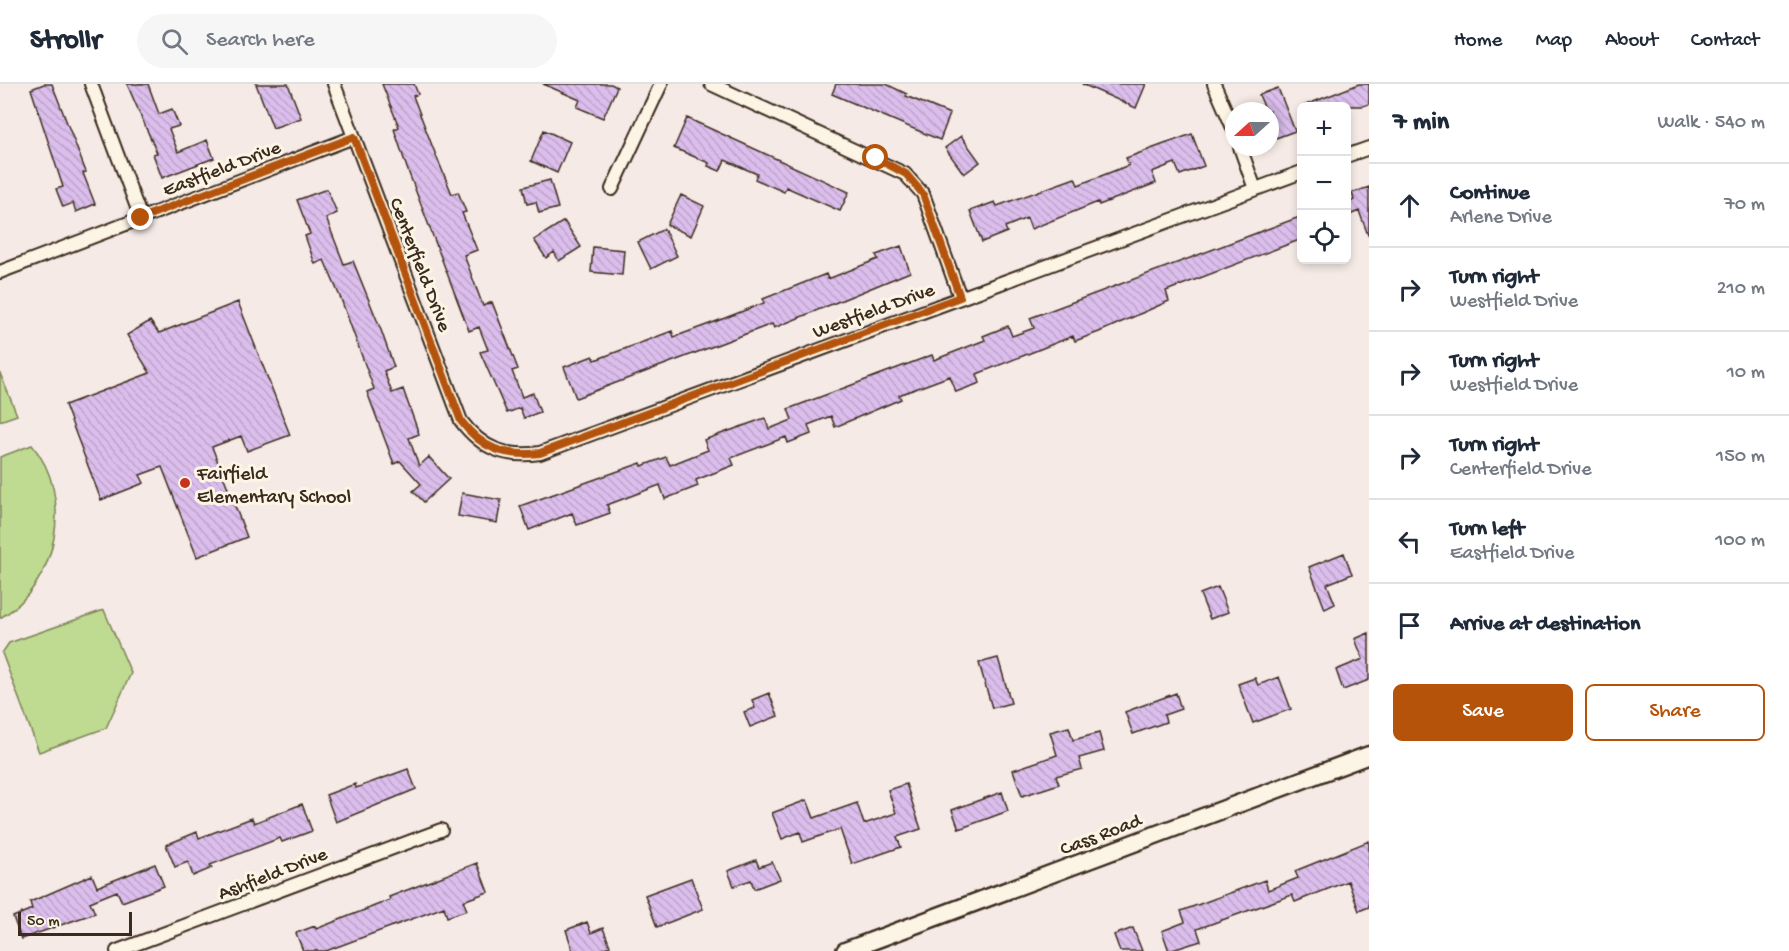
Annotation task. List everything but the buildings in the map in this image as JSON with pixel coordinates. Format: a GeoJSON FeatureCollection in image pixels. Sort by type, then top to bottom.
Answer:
{"type":"FeatureCollection","features":[{"type":"Feature","properties":{"kind":"street"},"geometry":{"type":"LineString","coordinates":[[91,84],[141,218]]}},
{"type":"Feature","properties":{"kind":"street","name":"Centerfield Drive"},"geometry":{"type":"LineString","coordinates":[[334,84],[461,421],[471,434],[489,448]]}},
{"type":"Feature","properties":{"kind":"street"},"geometry":{"type":"LineString","coordinates":[[612,189],[662,84]]}},
{"type":"Feature","properties":{"kind":"street"},"geometry":{"type":"LineString","coordinates":[[711,84],[906,174],[923,194],[960,297]]}},
{"type":"Feature","properties":{"kind":"street"},"geometry":{"type":"LineString","coordinates":[[1214,84],[1225,109]]}},
{"type":"Feature","properties":{"kind":"street","name":"Eastfield Drive"},"geometry":{"type":"LineString","coordinates":[[0,272],[354,137]]}},
{"type":"Feature","properties":{"kind":"street"},"geometry":{"type":"LineString","coordinates":[[1351,155],[1369,148]]}},
{"type":"Feature","properties":{"kind":"street"},"geometry":{"type":"LineString","coordinates":[[1243,156],[1255,189]]}},
{"type":"Feature","properties":{"kind":"street","name":"Westfield Drive"},"geometry":{"type":"LineString","coordinates":[[489,448],[521,456],[540,453],[1297,174]]}},
{"type":"Feature","properties":{"kind":"street","name":"Cass Road"},"geometry":{"type":"LineString","coordinates":[[845,951],[1369,755]]}},
{"type":"Feature","properties":{"kind":"street","name":"Ashfield Drive"},"geometry":{"type":"LineString","coordinates":[[117,951],[441,830]]}},
{"type":"Feature","properties":{"kind":"green space"},"geometry":{"type":"Polygon","coordinates":[[[0,373],[17,415],[0,421],[0,373]]]}},
{"type":"Feature","properties":{"kind":"green space"},"geometry":{"type":"Polygon","coordinates":[[[32,445],[45,466],[53,489],[56,513],[54,538],[47,562],[36,584],[20,603],[0,618],[0,457],[32,445]]]}},
{"type":"Feature","properties":{"kind":"green space"},"geometry":{"type":"Polygon","coordinates":[[[104,610],[131,673],[106,728],[39,752],[2,653],[9,643],[104,610]]]}},
{"type":"Feature","properties":{"kind":"place","name":"Fairfield Elementary School"},"geometry":{"type":"Point","coordinates":[185,483]}},
{"type":"Feature","properties":{"kind":"route"},"geometry":{"type":"LineString","coordinates":[[141,218],[354,137],[461,421],[485,446],[503,453],[521,456],[540,453],[960,297],[942,240],[923,194],[906,174],[876,158]]}}]}
